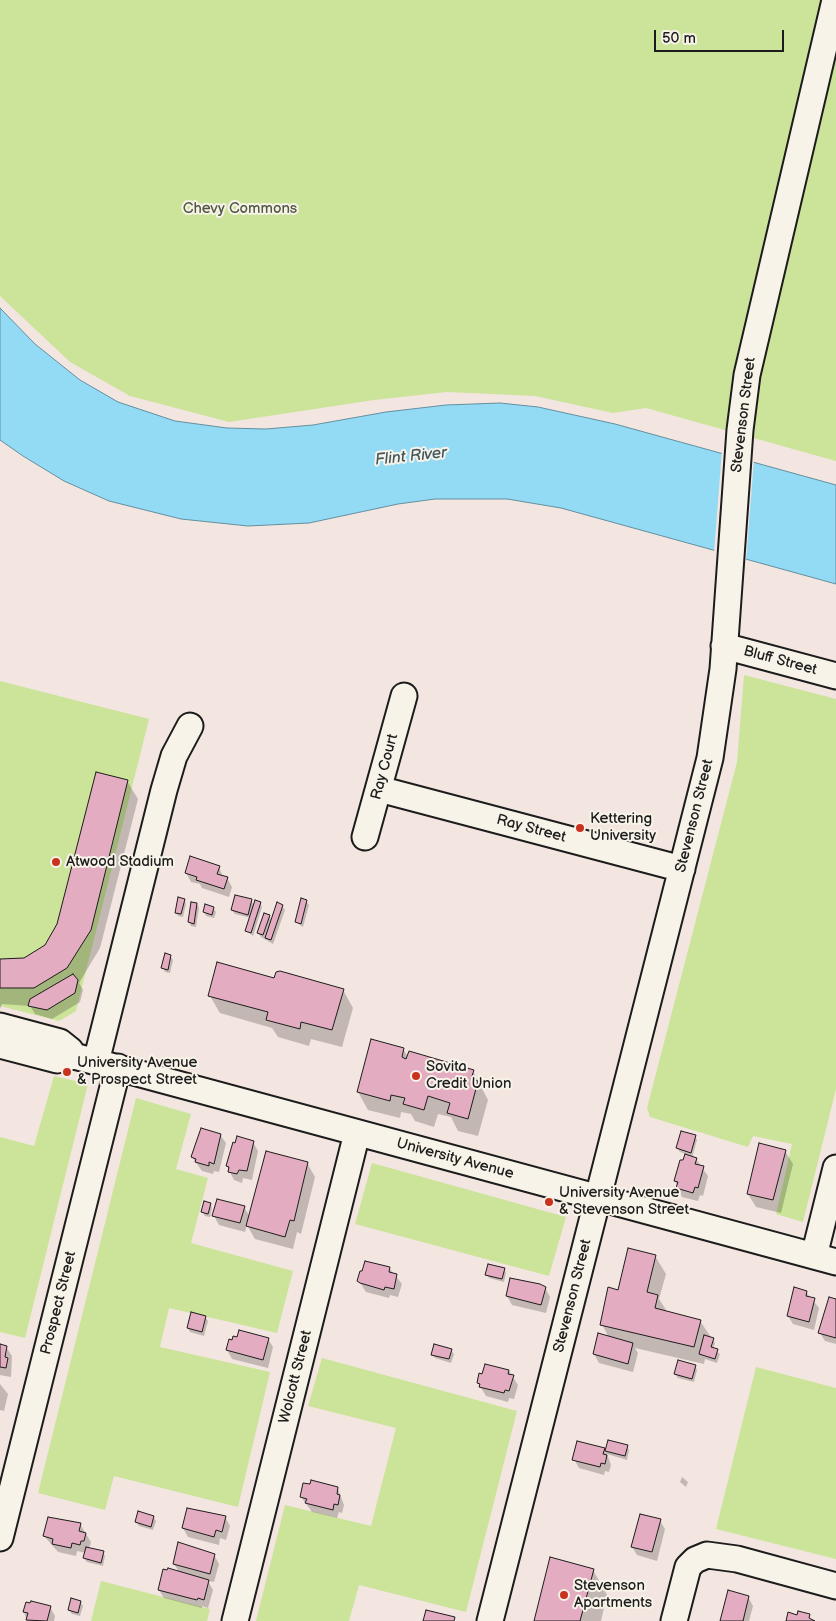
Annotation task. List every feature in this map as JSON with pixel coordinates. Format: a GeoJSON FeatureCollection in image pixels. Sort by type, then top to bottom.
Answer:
{"type":"FeatureCollection","features":[{"type":"Feature","properties":{"kind":"street","name":"Stevenson Street"},"geometry":{"type":"LineString","coordinates":[[490,1621],[682,869],[714,733],[728,600],[740,430],[750,359],[835,0]]}},
{"type":"Feature","properties":{"kind":"street","name":"Bluff Street"},"geometry":{"type":"LineString","coordinates":[[724,646],[836,676]]}},
{"type":"Feature","properties":{"kind":"street","name":"Ray Court"},"geometry":{"type":"LineString","coordinates":[[365,838],[404,696]]}},
{"type":"Feature","properties":{"kind":"street","name":"Prospect Street"},"geometry":{"type":"LineString","coordinates":[[0,1538],[96,1062],[164,790],[174,756],[190,726]]}},
{"type":"Feature","properties":{"kind":"street","name":"Ray Street"},"geometry":{"type":"LineString","coordinates":[[379,789],[682,869]]}},
{"type":"Feature","properties":{"kind":"street","name":"University Avenue"},"geometry":{"type":"LineString","coordinates":[[0,1026],[60,1042],[70,1050],[96,1062],[825,1259]]}},
{"type":"Feature","properties":{"kind":"street","name":"University Avenue"},"geometry":{"type":"LineString","coordinates":[[0,1045],[53,1060],[96,1062]]}},
{"type":"Feature","properties":{"kind":"street","name":"Wolcott Street"},"geometry":{"type":"LineString","coordinates":[[235,1621],[357,1133]]}},
{"type":"Feature","properties":{"kind":"street"},"geometry":{"type":"LineString","coordinates":[[825,1259],[836,1168]]}},
{"type":"Feature","properties":{"kind":"street"},"geometry":{"type":"LineString","coordinates":[[674,1621],[688,1569],[698,1558],[711,1555],[836,1586]]}},
{"type":"Feature","properties":{"kind":"green space","name":"Chevy Commons"},"geometry":{"type":"Polygon","coordinates":[[[0,0],[836,0],[836,461],[646,408],[613,413],[535,396],[447,392],[374,400],[229,422],[130,396],[70,362],[0,296],[0,0]]]}},
{"type":"Feature","properties":{"kind":"green space"},"geometry":{"type":"Polygon","coordinates":[[[744,675],[836,699],[836,1089],[803,1222],[776,1214],[792,1144],[753,1136],[748,1147],[650,1117],[647,1108],[737,762],[744,675]]]}},
{"type":"Feature","properties":{"kind":"green space","name":"Atwood Stadium"},"geometry":{"type":"Polygon","coordinates":[[[0,681],[149,719],[76,1011],[59,1021],[0,1006],[0,681]]]}},
{"type":"Feature","properties":{"kind":"green space"},"geometry":{"type":"Polygon","coordinates":[[[54,1076],[88,1084],[25,1338],[0,1332],[0,1137],[34,1146],[54,1076]]]}},
{"type":"Feature","properties":{"kind":"green space"},"geometry":{"type":"Polygon","coordinates":[[[136,1098],[191,1114],[176,1169],[208,1178],[191,1243],[293,1271],[277,1333],[169,1308],[160,1347],[270,1372],[238,1507],[114,1476],[105,1510],[38,1493],[136,1098]]]}},
{"type":"Feature","properties":{"kind":"green space"},"geometry":{"type":"Polygon","coordinates":[[[372,1163],[566,1217],[549,1276],[355,1224],[372,1163]]]}},
{"type":"Feature","properties":{"kind":"green space"},"geometry":{"type":"Polygon","coordinates":[[[322,1358],[517,1411],[466,1612],[359,1585],[349,1621],[256,1621],[285,1505],[371,1526],[396,1428],[308,1406],[322,1358]]]}},
{"type":"Feature","properties":{"kind":"green space"},"geometry":{"type":"Polygon","coordinates":[[[756,1367],[836,1388],[836,1559],[716,1529],[756,1367]]]}},
{"type":"Feature","properties":{"kind":"green space"},"geometry":{"type":"Polygon","coordinates":[[[101,1581],[210,1609],[207,1621],[91,1621],[101,1581]]]}},
{"type":"Feature","properties":{"kind":"water","name":"Flint River"},"geometry":{"type":"Polygon","coordinates":[[[0,308],[35,344],[80,380],[118,402],[175,421],[227,428],[266,429],[313,425],[386,412],[446,405],[500,403],[538,407],[615,424],[836,485],[836,584],[561,508],[507,499],[435,499],[398,504],[309,523],[248,526],[181,519],[109,501],[64,481],[0,440],[0,308]]]}},
{"type":"Feature","properties":{"kind":"pier"},"geometry":{"type":"Polygon","coordinates":[[[722,450],[754,459],[746,562],[714,553],[722,450]]]}},
{"type":"Feature","properties":{"kind":"building"},"geometry":{"type":"Polygon","coordinates":[[[96,772],[128,780],[91,930],[67,968],[34,988],[0,988],[0,959],[24,958],[45,945],[57,924],[96,772]]]}},
{"type":"Feature","properties":{"kind":"building"},"geometry":{"type":"Polygon","coordinates":[[[190,856],[220,866],[217,874],[228,877],[224,889],[196,880],[197,877],[185,873],[190,856]]]}},
{"type":"Feature","properties":{"kind":"building"},"geometry":{"type":"Polygon","coordinates":[[[235,895],[252,899],[248,915],[231,910],[235,895]]]}},
{"type":"Feature","properties":{"kind":"building"},"geometry":{"type":"Polygon","coordinates":[[[178,897],[185,899],[181,914],[175,913],[178,897]]]}},
{"type":"Feature","properties":{"kind":"building"},"geometry":{"type":"Polygon","coordinates":[[[301,898],[307,900],[301,924],[295,922],[301,898]]]}},
{"type":"Feature","properties":{"kind":"building"},"geometry":{"type":"Polygon","coordinates":[[[255,900],[261,902],[251,933],[245,931],[255,900]]]}},
{"type":"Feature","properties":{"kind":"building"},"geometry":{"type":"Polygon","coordinates":[[[191,902],[197,903],[194,924],[188,922],[191,902]]]}},
{"type":"Feature","properties":{"kind":"building"},"geometry":{"type":"Polygon","coordinates":[[[277,902],[283,905],[271,940],[265,938],[277,902]]]}},
{"type":"Feature","properties":{"kind":"building"},"geometry":{"type":"Polygon","coordinates":[[[205,904],[214,907],[212,915],[203,912],[205,904]]]}},
{"type":"Feature","properties":{"kind":"building"},"geometry":{"type":"Polygon","coordinates":[[[264,913],[270,915],[263,935],[257,933],[264,913]]]}},
{"type":"Feature","properties":{"kind":"building"},"geometry":{"type":"Polygon","coordinates":[[[165,953],[171,955],[168,970],[161,968],[165,953]]]}},
{"type":"Feature","properties":{"kind":"building"},"geometry":{"type":"Polygon","coordinates":[[[217,962],[274,978],[276,972],[280,971],[344,989],[332,1030],[301,1022],[300,1029],[266,1020],[268,1012],[208,996],[217,962]]]}},
{"type":"Feature","properties":{"kind":"building"},"geometry":{"type":"Polygon","coordinates":[[[73,974],[78,980],[75,993],[47,1010],[28,1006],[30,999],[73,974]]]}},
{"type":"Feature","properties":{"kind":"building","name":"Sovita Credit Union"},"geometry":{"type":"Polygon","coordinates":[[[371,1039],[404,1048],[402,1057],[406,1059],[409,1051],[474,1070],[471,1079],[478,1081],[468,1119],[447,1113],[450,1103],[428,1096],[424,1110],[403,1104],[405,1098],[391,1095],[390,1101],[357,1092],[371,1039]]]}},
{"type":"Feature","properties":{"kind":"building"},"geometry":{"type":"Polygon","coordinates":[[[201,1128],[221,1134],[214,1164],[209,1162],[209,1166],[195,1162],[196,1159],[191,1157],[201,1128]]]}},
{"type":"Feature","properties":{"kind":"building"},"geometry":{"type":"Polygon","coordinates":[[[681,1131],[696,1135],[691,1153],[676,1148],[681,1131]]]}},
{"type":"Feature","properties":{"kind":"building"},"geometry":{"type":"Polygon","coordinates":[[[237,1136],[254,1141],[247,1171],[239,1170],[237,1174],[228,1172],[229,1167],[226,1166],[233,1142],[235,1143],[237,1136]]]}},
{"type":"Feature","properties":{"kind":"building"},"geometry":{"type":"Polygon","coordinates":[[[759,1143],[786,1150],[773,1200],[747,1194],[759,1143]]]}},
{"type":"Feature","properties":{"kind":"building"},"geometry":{"type":"Polygon","coordinates":[[[266,1151],[308,1162],[294,1221],[290,1220],[285,1237],[246,1226],[266,1151]]]}},
{"type":"Feature","properties":{"kind":"building"},"geometry":{"type":"Polygon","coordinates":[[[685,1154],[697,1158],[695,1164],[704,1166],[698,1188],[695,1187],[693,1193],[676,1188],[678,1182],[674,1181],[680,1160],[683,1160],[685,1154]]]}},
{"type":"Feature","properties":{"kind":"building"},"geometry":{"type":"Polygon","coordinates":[[[217,1199],[245,1206],[240,1223],[212,1216],[217,1199]]]}},
{"type":"Feature","properties":{"kind":"building"},"geometry":{"type":"Polygon","coordinates":[[[204,1201],[211,1203],[208,1214],[201,1212],[204,1201]]]}},
{"type":"Feature","properties":{"kind":"building"},"geometry":{"type":"Polygon","coordinates":[[[628,1248],[656,1255],[647,1292],[658,1295],[655,1308],[701,1320],[694,1347],[600,1325],[608,1287],[618,1290],[628,1248]]]}},
{"type":"Feature","properties":{"kind":"building"},"geometry":{"type":"Polygon","coordinates":[[[365,1261],[390,1267],[389,1272],[397,1274],[394,1289],[385,1287],[384,1290],[357,1281],[365,1261]]]}},
{"type":"Feature","properties":{"kind":"building"},"geometry":{"type":"Polygon","coordinates":[[[488,1264],[505,1268],[502,1279],[485,1275],[488,1264]]]}},
{"type":"Feature","properties":{"kind":"building"},"geometry":{"type":"Polygon","coordinates":[[[510,1278],[546,1287],[541,1305],[506,1296],[510,1278]]]}},
{"type":"Feature","properties":{"kind":"building"},"geometry":{"type":"Polygon","coordinates":[[[794,1287],[807,1291],[806,1296],[815,1298],[809,1322],[787,1316],[794,1287]]]}},
{"type":"Feature","properties":{"kind":"building"},"geometry":{"type":"Polygon","coordinates":[[[829,1297],[836,1299],[836,1338],[818,1333],[829,1297]]]}},
{"type":"Feature","properties":{"kind":"building"},"geometry":{"type":"Polygon","coordinates":[[[191,1312],[206,1316],[202,1332],[187,1328],[191,1312]]]}},
{"type":"Feature","properties":{"kind":"building"},"geometry":{"type":"Polygon","coordinates":[[[239,1330],[269,1338],[263,1360],[226,1350],[229,1339],[232,1340],[233,1336],[237,1337],[239,1330]]]}},
{"type":"Feature","properties":{"kind":"building"},"geometry":{"type":"Polygon","coordinates":[[[598,1333],[633,1343],[628,1364],[593,1354],[598,1333]]]}},
{"type":"Feature","properties":{"kind":"building"},"geometry":{"type":"Polygon","coordinates":[[[704,1335],[714,1338],[711,1347],[718,1349],[715,1359],[699,1354],[704,1335]]]}},
{"type":"Feature","properties":{"kind":"building"},"geometry":{"type":"Polygon","coordinates":[[[0,1344],[7,1346],[5,1357],[8,1358],[6,1368],[0,1367],[0,1344]]]}},
{"type":"Feature","properties":{"kind":"building"},"geometry":{"type":"Polygon","coordinates":[[[434,1344],[452,1349],[449,1359],[431,1355],[434,1344]]]}},
{"type":"Feature","properties":{"kind":"building"},"geometry":{"type":"Polygon","coordinates":[[[678,1360],[696,1365],[692,1379],[674,1374],[678,1360]]]}},
{"type":"Feature","properties":{"kind":"building"},"geometry":{"type":"Polygon","coordinates":[[[485,1364],[509,1370],[508,1374],[514,1375],[509,1391],[505,1390],[504,1393],[479,1387],[480,1384],[477,1383],[479,1373],[482,1374],[485,1364]]]}},
{"type":"Feature","properties":{"kind":"building"},"geometry":{"type":"Polygon","coordinates":[[[608,1440],[628,1445],[625,1456],[605,1451],[608,1440]]]}},
{"type":"Feature","properties":{"kind":"building"},"geometry":{"type":"Polygon","coordinates":[[[577,1441],[605,1448],[603,1454],[607,1455],[605,1464],[601,1463],[600,1467],[572,1460],[577,1441]]]}},
{"type":"Feature","properties":{"kind":"building"},"geometry":{"type":"Polygon","coordinates":[[[311,1480],[338,1487],[337,1494],[340,1495],[338,1505],[334,1504],[333,1510],[305,1503],[307,1499],[300,1497],[303,1483],[310,1484],[311,1480]]]}},
{"type":"Feature","properties":{"kind":"building"},"geometry":{"type":"Polygon","coordinates":[[[187,1508],[226,1516],[222,1532],[216,1530],[214,1537],[182,1528],[187,1508]]]}},
{"type":"Feature","properties":{"kind":"building"},"geometry":{"type":"Polygon","coordinates":[[[138,1511],[154,1516],[151,1527],[135,1522],[138,1511]]]}},
{"type":"Feature","properties":{"kind":"building"},"geometry":{"type":"Polygon","coordinates":[[[640,1514],[661,1519],[652,1552],[631,1547],[640,1514]]]}},
{"type":"Feature","properties":{"kind":"building"},"geometry":{"type":"Polygon","coordinates":[[[48,1517],[81,1523],[79,1531],[86,1533],[84,1541],[81,1541],[80,1545],[72,1543],[71,1548],[52,1544],[53,1539],[43,1536],[48,1517]]]}},
{"type":"Feature","properties":{"kind":"building"},"geometry":{"type":"Polygon","coordinates":[[[178,1542],[215,1554],[210,1574],[173,1564],[178,1542]]]}},
{"type":"Feature","properties":{"kind":"building"},"geometry":{"type":"Polygon","coordinates":[[[86,1547],[104,1551],[101,1563],[83,1558],[86,1547]]]}},
{"type":"Feature","properties":{"kind":"building","name":"Stevenson Apartments"},"geometry":{"type":"Polygon","coordinates":[[[550,1557],[594,1569],[580,1621],[534,1621],[550,1557]]]}},
{"type":"Feature","properties":{"kind":"building"},"geometry":{"type":"Polygon","coordinates":[[[168,1568],[209,1580],[204,1600],[158,1590],[163,1569],[167,1570],[168,1568]]]}},
{"type":"Feature","properties":{"kind":"building"},"geometry":{"type":"Polygon","coordinates":[[[728,1590],[749,1596],[743,1621],[720,1621],[728,1590]]]}},
{"type":"Feature","properties":{"kind":"building"},"geometry":{"type":"Polygon","coordinates":[[[71,1598],[81,1601],[78,1613],[68,1610],[71,1598]]]}},
{"type":"Feature","properties":{"kind":"building"},"geometry":{"type":"Polygon","coordinates":[[[31,1601],[51,1606],[47,1621],[26,1620],[28,1613],[23,1612],[26,1602],[30,1603],[31,1601]]]}},
{"type":"Feature","properties":{"kind":"building"},"geometry":{"type":"Polygon","coordinates":[[[426,1610],[455,1617],[454,1621],[423,1621],[426,1610]]]}},
{"type":"Feature","properties":{"kind":"building"},"geometry":{"type":"Polygon","coordinates":[[[798,1611],[810,1614],[809,1618],[815,1621],[786,1621],[788,1612],[797,1615],[798,1611]]]}},
{"type":"Feature","properties":{"kind":"place","name":"Kettering University"},"geometry":{"type":"Point","coordinates":[580,828]}},
{"type":"Feature","properties":{"kind":"place","name":"Atwood Stadium"},"geometry":{"type":"Point","coordinates":[56,862]}},
{"type":"Feature","properties":{"kind":"place","name":"University Avenue & Prospect Street"},"geometry":{"type":"Point","coordinates":[67,1072]}},
{"type":"Feature","properties":{"kind":"place","name":"Sovita Credit Union"},"geometry":{"type":"Point","coordinates":[416,1076]}},
{"type":"Feature","properties":{"kind":"place","name":"University Avenue & Stevenson Street"},"geometry":{"type":"Point","coordinates":[549,1202]}},
{"type":"Feature","properties":{"kind":"place","name":"Stevenson Apartments"},"geometry":{"type":"Point","coordinates":[564,1595]}}]}
